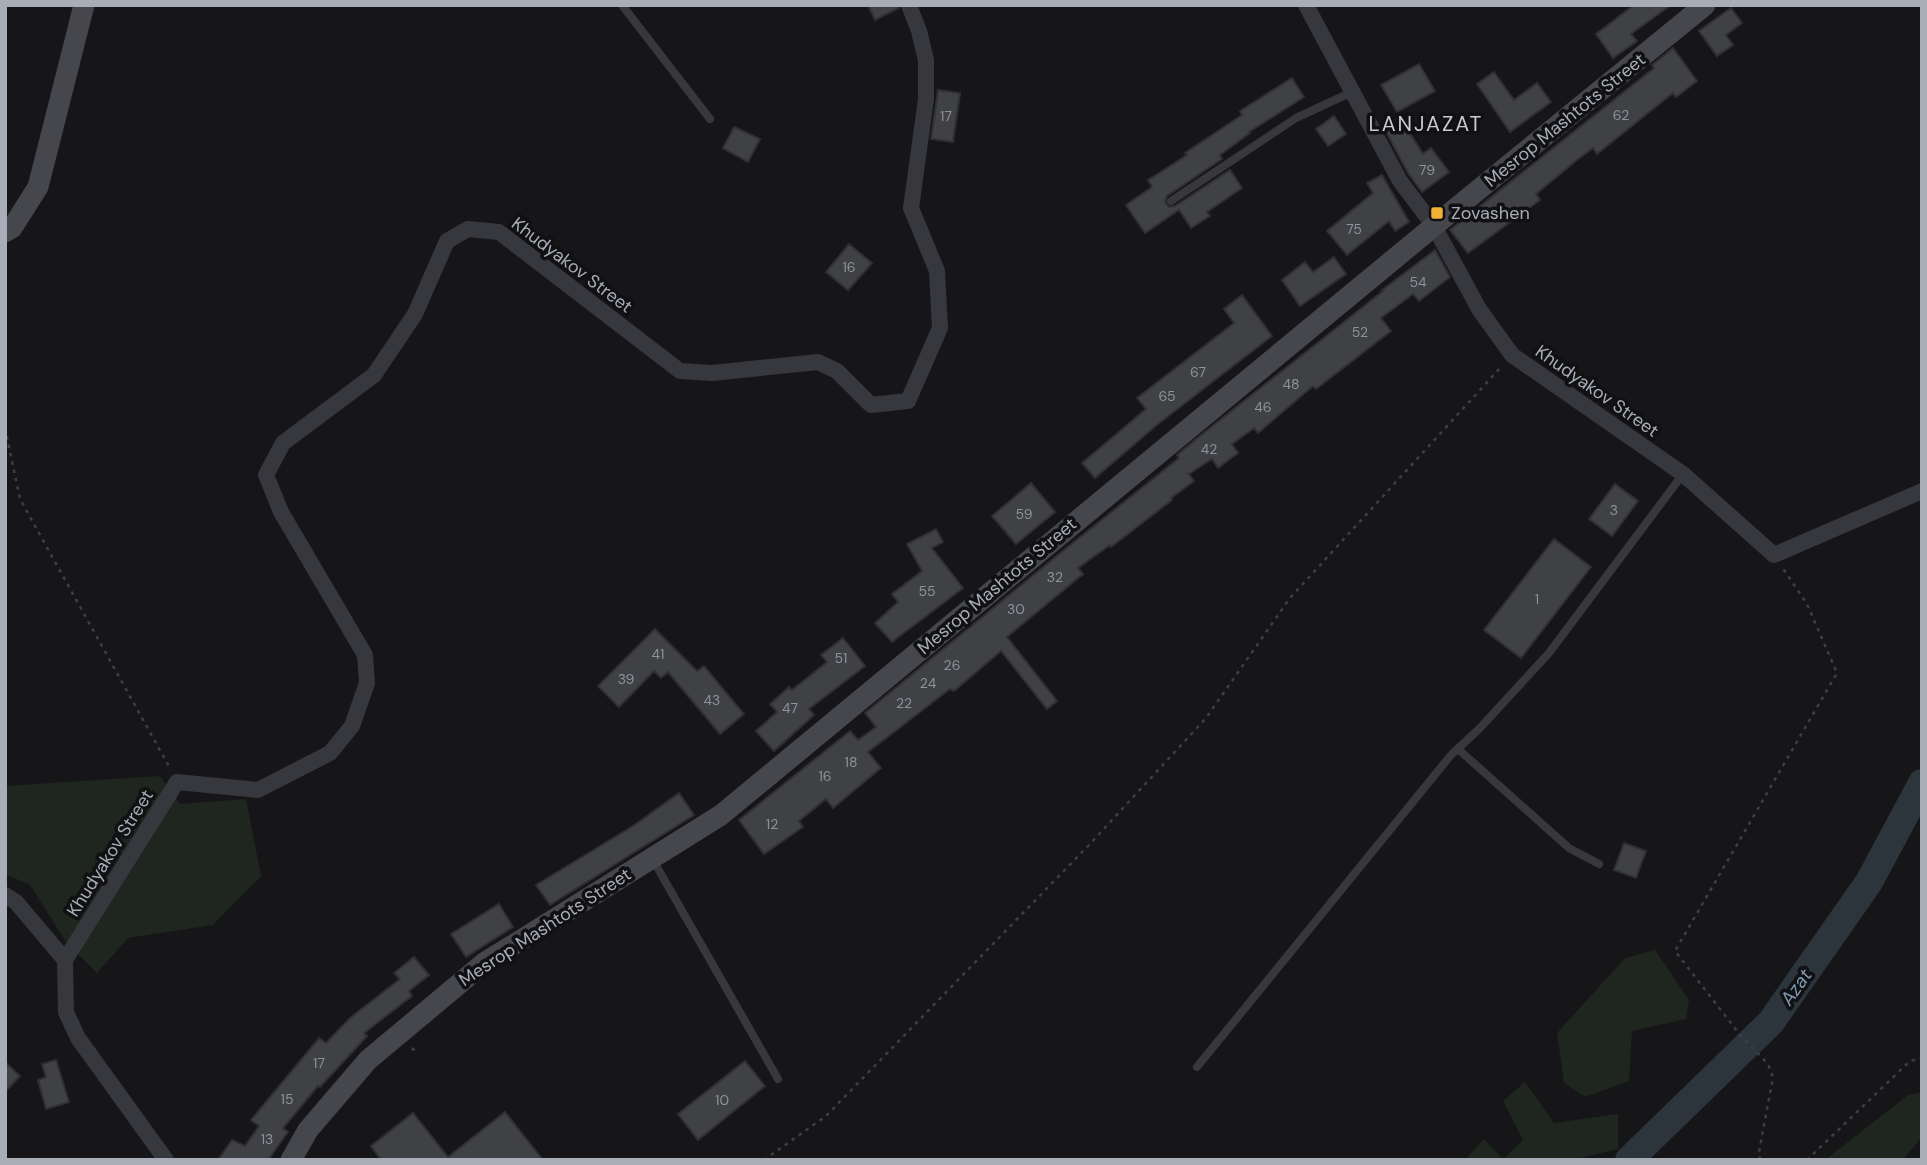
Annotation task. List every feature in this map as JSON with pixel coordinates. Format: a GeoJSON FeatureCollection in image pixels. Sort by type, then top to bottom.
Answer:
{"type":"FeatureCollection","features":[{"type":"Feature","properties":{"kind":"street"},"geometry":{"type":"LineString","coordinates":[[5,232],[12,228],[38,187],[84,5]]}},
{"type":"Feature","properties":{"kind":"street","name":"Khudyakov Street"},"geometry":{"type":"LineString","coordinates":[[65,960],[177,782],[258,790],[330,753],[352,726],[367,682],[365,655],[281,512],[266,475],[283,443],[374,375],[415,314],[447,242],[468,229],[499,232],[681,371],[712,373],[818,362],[838,371],[871,405],[908,401],[940,328],[937,271],[911,208],[926,99],[926,60],[909,5]]}},
{"type":"Feature","properties":{"kind":"street","name":"Khudyakov Street"},"geometry":{"type":"LineString","coordinates":[[1306,5],[1401,181],[1434,226],[1479,309],[1512,355],[1684,474],[1774,555]]}},
{"type":"Feature","properties":{"kind":"street","name":"Mesrop Mashtots Street"},"geometry":{"type":"LineString","coordinates":[[291,1160],[307,1130],[368,1060],[484,963],[721,814],[1706,5]]}},
{"type":"Feature","properties":{"kind":"street"},"geometry":{"type":"LineString","coordinates":[[1774,555],[1922,491]]}},
{"type":"Feature","properties":{"kind":"street"},"geometry":{"type":"LineString","coordinates":[[5,895],[16,902],[65,960],[66,1012],[78,1038],[166,1160]]}},
{"type":"Feature","properties":{"kind":"lane"},"geometry":{"type":"LineString","coordinates":[[622,5],[710,119]]}},
{"type":"Feature","properties":{"kind":"lane"},"geometry":{"type":"LineString","coordinates":[[1171,201],[1296,118],[1352,92]]}},
{"type":"Feature","properties":{"kind":"lane"},"geometry":{"type":"LineString","coordinates":[[1197,1067],[1458,749],[1480,729],[1549,653],[1684,474]]}},
{"type":"Feature","properties":{"kind":"lane"},"geometry":{"type":"LineString","coordinates":[[1458,749],[1569,848],[1599,864]]}},
{"type":"Feature","properties":{"kind":"lane"},"geometry":{"type":"LineString","coordinates":[[652,857],[778,1079]]}},
{"type":"Feature","properties":{"kind":"path"},"geometry":{"type":"LineString","coordinates":[[764,1160],[826,1116],[1088,845],[1206,718],[1290,598],[1512,355]]}},
{"type":"Feature","properties":{"kind":"path"},"geometry":{"type":"LineString","coordinates":[[5,428],[20,499],[177,782]]}},
{"type":"Feature","properties":{"kind":"path"},"geometry":{"type":"LineString","coordinates":[[1760,1160],[1759,1152],[1773,1077],[1768,1063],[1741,1036],[1675,951],[1837,673],[1807,604],[1774,555]]}},
{"type":"Feature","properties":{"kind":"path"},"geometry":{"type":"LineString","coordinates":[[1807,1160],[1909,1061],[1922,1058]]}},
{"type":"Feature","properties":{"kind":"shaded area"},"geometry":{"type":"Polygon","coordinates":[[[160,776],[180,804],[246,799],[261,876],[213,925],[128,938],[97,973],[66,942],[30,885],[5,874],[5,786],[160,776]]]}},
{"type":"Feature","properties":{"kind":"shaded area"},"geometry":{"type":"Polygon","coordinates":[[[1655,950],[1689,1000],[1686,1019],[1632,1031],[1629,1081],[1585,1097],[1564,1083],[1557,1033],[1625,958],[1655,950]]]}},
{"type":"Feature","properties":{"kind":"shaded area"},"geometry":{"type":"Polygon","coordinates":[[[1525,1082],[1554,1123],[1618,1114],[1618,1149],[1573,1160],[1465,1160],[1484,1139],[1503,1159],[1523,1140],[1503,1101],[1525,1082]]]}},
{"type":"Feature","properties":{"kind":"shaded area"},"geometry":{"type":"Polygon","coordinates":[[[1922,1092],[1922,1137],[1903,1160],[1825,1160],[1908,1095],[1922,1092]]]}},
{"type":"Feature","properties":{"kind":"building"},"geometry":{"type":"Polygon","coordinates":[[[868,5],[899,5],[899,8],[875,20],[868,5]]]}},
{"type":"Feature","properties":{"kind":"building"},"geometry":{"type":"Polygon","coordinates":[[[1634,5],[1671,5],[1631,34],[1637,41],[1613,58],[1596,34],[1634,5]]]}},
{"type":"Feature","properties":{"kind":"building"},"geometry":{"type":"Polygon","coordinates":[[[1731,8],[1742,23],[1726,35],[1733,45],[1717,56],[1699,31],[1731,8]]]}},
{"type":"Feature","properties":{"kind":"building"},"geometry":{"type":"Polygon","coordinates":[[[1673,48],[1697,81],[1676,97],[1673,93],[1597,154],[1593,148],[1577,160],[1536,194],[1540,200],[1468,253],[1450,230],[1654,68],[1652,65],[1673,48]]]}},
{"type":"Feature","properties":{"kind":"building"},"geometry":{"type":"Polygon","coordinates":[[[1419,64],[1435,91],[1397,112],[1381,85],[1419,64]]]}},
{"type":"Feature","properties":{"kind":"building"},"geometry":{"type":"Polygon","coordinates":[[[1494,72],[1514,100],[1537,83],[1551,102],[1510,132],[1477,84],[1494,72]]]}},
{"type":"Feature","properties":{"kind":"building"},"geometry":{"type":"Polygon","coordinates":[[[1292,78],[1304,97],[1249,132],[1220,155],[1222,159],[1167,196],[1165,202],[1169,207],[1175,206],[1230,170],[1242,188],[1207,212],[1210,216],[1191,228],[1179,210],[1145,233],[1126,205],[1152,187],[1148,180],[1242,115],[1240,111],[1292,78]]]}},
{"type":"Feature","properties":{"kind":"building"},"geometry":{"type":"Polygon","coordinates":[[[938,90],[960,93],[953,142],[931,139],[938,90]]]}},
{"type":"Feature","properties":{"kind":"building"},"geometry":{"type":"Polygon","coordinates":[[[1334,116],[1346,134],[1328,146],[1316,129],[1334,116]]]}},
{"type":"Feature","properties":{"kind":"building"},"geometry":{"type":"Polygon","coordinates":[[[1400,117],[1423,154],[1431,148],[1449,172],[1422,192],[1408,173],[1384,128],[1400,117]]]}},
{"type":"Feature","properties":{"kind":"building"},"geometry":{"type":"Polygon","coordinates":[[[734,127],[760,139],[748,162],[723,148],[734,127]]]}},
{"type":"Feature","properties":{"kind":"building"},"geometry":{"type":"Polygon","coordinates":[[[1382,175],[1409,222],[1395,231],[1389,221],[1347,255],[1327,231],[1373,193],[1367,183],[1382,175]]]}},
{"type":"Feature","properties":{"kind":"building"},"geometry":{"type":"Polygon","coordinates":[[[849,244],[872,263],[848,290],[826,272],[849,244]]]}},
{"type":"Feature","properties":{"kind":"building"},"geometry":{"type":"Polygon","coordinates":[[[1435,250],[1450,277],[1419,301],[1413,294],[1381,318],[1391,331],[1316,389],[1313,386],[1258,433],[1254,428],[1232,444],[1238,453],[1218,468],[1212,459],[1189,474],[1194,481],[1111,547],[1110,545],[1078,568],[1083,574],[1007,637],[1057,701],[1047,709],[1001,651],[954,691],[950,689],[868,752],[881,768],[833,808],[826,799],[799,821],[803,827],[764,854],[739,820],[850,731],[858,740],[876,727],[865,713],[1179,458],[1177,455],[1201,435],[1435,250]]]}},
{"type":"Feature","properties":{"kind":"building"},"geometry":{"type":"Polygon","coordinates":[[[1334,257],[1346,274],[1300,306],[1282,280],[1305,262],[1313,272],[1334,257]]]}},
{"type":"Feature","properties":{"kind":"building"},"geometry":{"type":"Polygon","coordinates":[[[1242,295],[1272,336],[1158,424],[1095,478],[1082,463],[1146,409],[1137,398],[1234,323],[1224,309],[1242,295]]]}},
{"type":"Feature","properties":{"kind":"building"},"geometry":{"type":"Polygon","coordinates":[[[1031,483],[1055,512],[1016,544],[992,516],[1031,483]]]}},
{"type":"Feature","properties":{"kind":"building"},"geometry":{"type":"Polygon","coordinates":[[[1615,484],[1638,501],[1612,536],[1589,519],[1615,484]]]}},
{"type":"Feature","properties":{"kind":"building"},"geometry":{"type":"Polygon","coordinates":[[[936,529],[943,542],[932,548],[963,588],[892,642],[875,623],[898,602],[892,594],[922,571],[907,544],[936,529]]]}},
{"type":"Feature","properties":{"kind":"building"},"geometry":{"type":"Polygon","coordinates":[[[1554,539],[1591,567],[1521,658],[1484,630],[1554,539]]]}},
{"type":"Feature","properties":{"kind":"building"},"geometry":{"type":"Polygon","coordinates":[[[655,629],[697,671],[704,666],[744,714],[720,734],[668,672],[661,678],[654,671],[619,707],[598,686],[655,629]]]}},
{"type":"Feature","properties":{"kind":"building"},"geometry":{"type":"Polygon","coordinates":[[[843,638],[865,666],[809,709],[814,715],[774,751],[756,731],[777,712],[770,704],[789,687],[792,690],[827,662],[821,655],[843,638]]]}},
{"type":"Feature","properties":{"kind":"building"},"geometry":{"type":"Polygon","coordinates":[[[679,793],[694,815],[550,905],[536,885],[633,826],[679,793]]]}},
{"type":"Feature","properties":{"kind":"building"},"geometry":{"type":"Polygon","coordinates":[[[1624,843],[1646,851],[1636,878],[1614,870],[1624,843]]]}},
{"type":"Feature","properties":{"kind":"building"},"geometry":{"type":"Polygon","coordinates":[[[499,904],[513,927],[466,957],[451,934],[499,904]]]}},
{"type":"Feature","properties":{"kind":"building"},"geometry":{"type":"Polygon","coordinates":[[[414,957],[429,975],[409,991],[412,996],[364,1033],[367,1036],[320,1087],[318,1086],[283,1128],[288,1132],[268,1160],[218,1160],[232,1140],[245,1146],[259,1126],[251,1120],[319,1038],[326,1043],[350,1018],[400,979],[394,973],[414,957]]]}},
{"type":"Feature","properties":{"kind":"building"},"geometry":{"type":"Polygon","coordinates":[[[56,1060],[69,1102],[46,1109],[38,1080],[46,1077],[42,1064],[56,1060]]]}},
{"type":"Feature","properties":{"kind":"building"},"geometry":{"type":"Polygon","coordinates":[[[745,1061],[765,1086],[698,1140],[678,1114],[745,1061]]]}},
{"type":"Feature","properties":{"kind":"building"},"geometry":{"type":"Polygon","coordinates":[[[5,1062],[20,1076],[5,1092],[5,1062]]]}},
{"type":"Feature","properties":{"kind":"building"},"geometry":{"type":"Polygon","coordinates":[[[505,1112],[543,1160],[381,1160],[371,1146],[413,1113],[448,1157],[505,1112]]]}},
{"type":"Feature","properties":{"kind":"waterway","name":"Azat"},"geometry":{"type":"LineString","coordinates":[[1629,1160],[1771,1022],[1869,882],[1922,783]]}},
{"type":"Feature","properties":{"kind":"place","name":"Zovashen"},"geometry":{"type":"Point","coordinates":[1437,213]}},
{"type":"Feature","properties":{"kind":"district","name":"LANJAZAT"},"geometry":{"type":"Point","coordinates":[1426,124]}}]}
